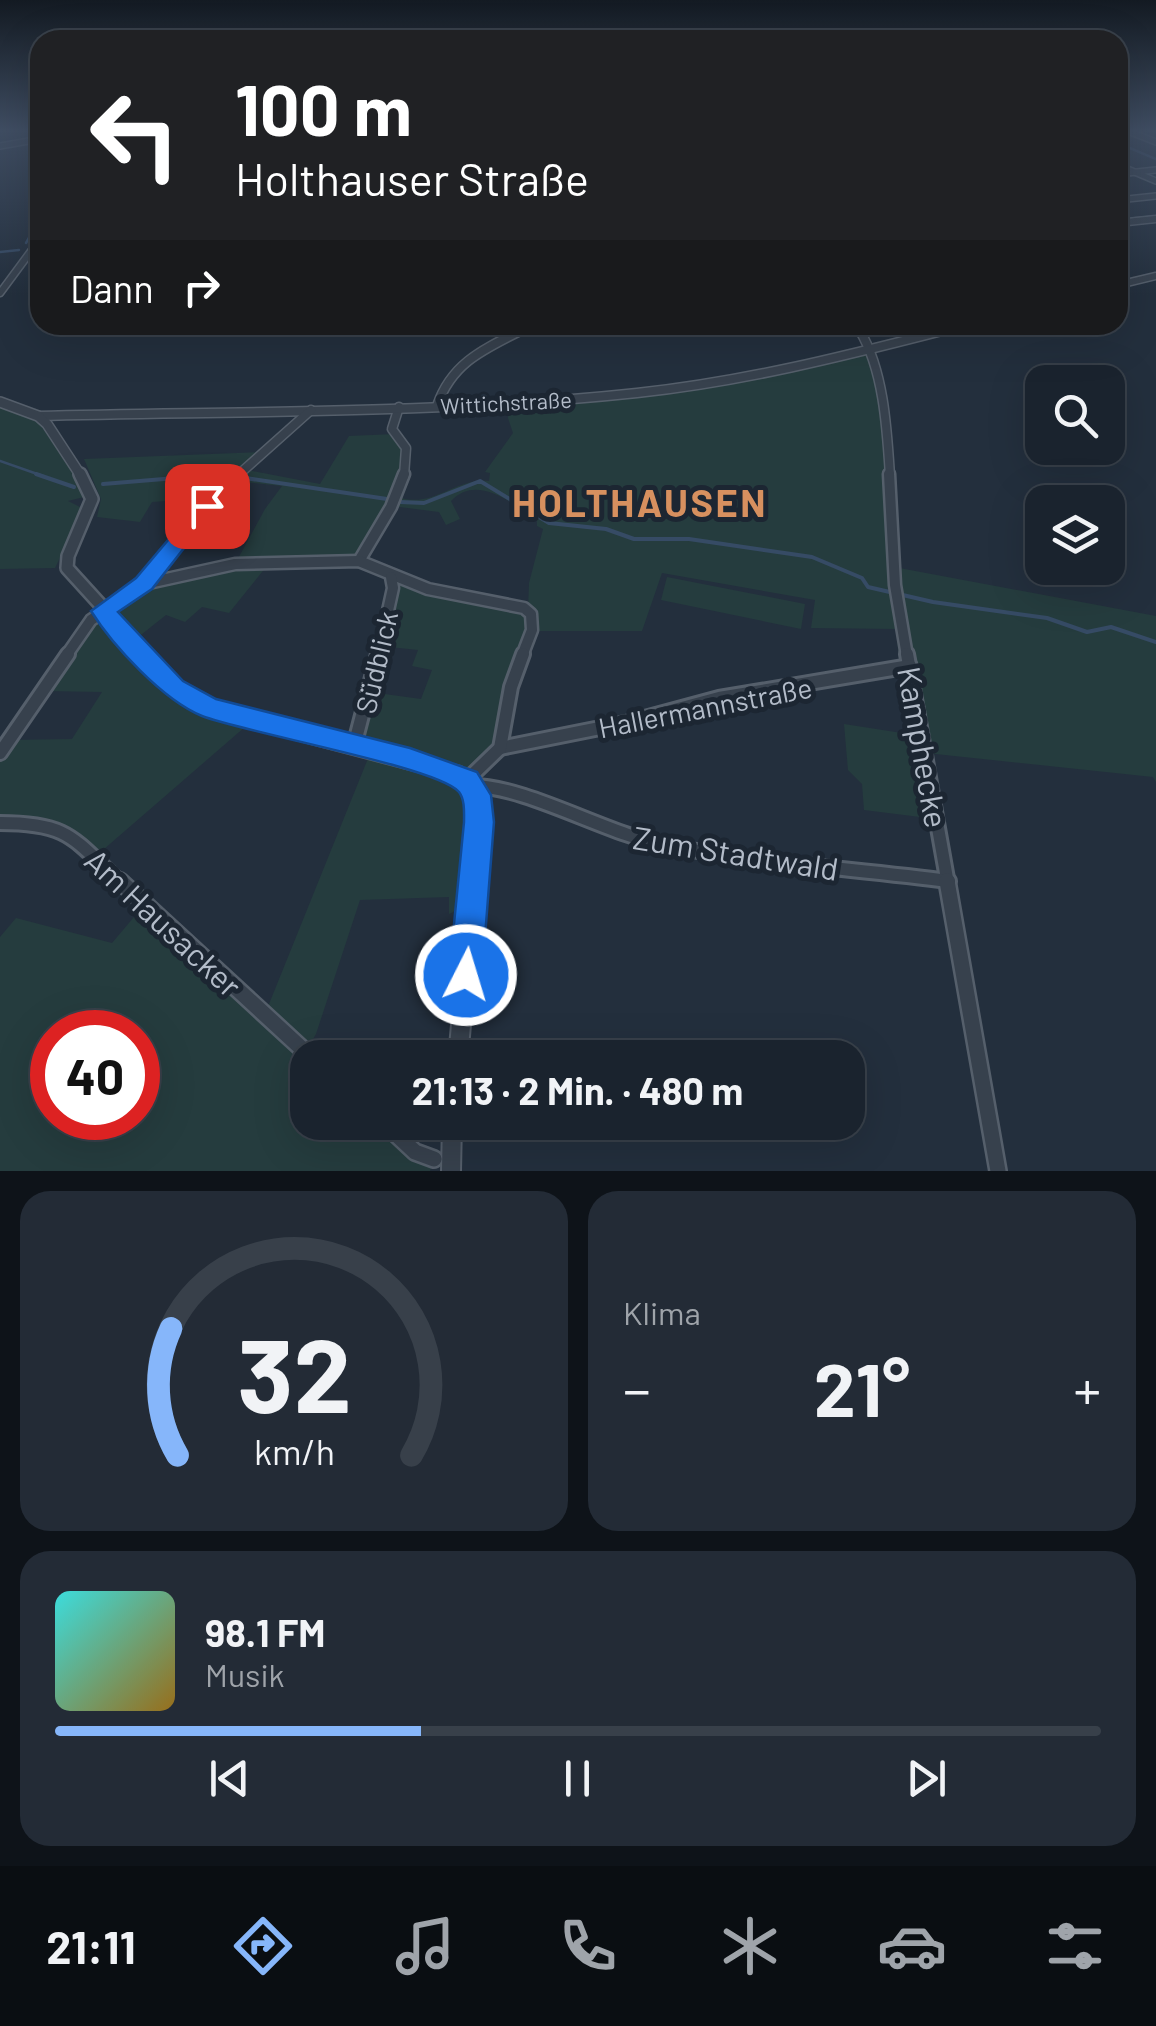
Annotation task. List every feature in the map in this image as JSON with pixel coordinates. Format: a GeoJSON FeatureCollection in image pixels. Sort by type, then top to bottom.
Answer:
{"type":"FeatureCollection","features":[{"type":"Feature","properties":{"kind":"street"},"geometry":{"type":"LineString","coordinates":[[1128,199],[1156,196]]}},
{"type":"Feature","properties":{"kind":"street"},"geometry":{"type":"LineString","coordinates":[[1128,222],[1156,219]]}},
{"type":"Feature","properties":{"kind":"street"},"geometry":{"type":"LineString","coordinates":[[1141,220],[1156,228]]}},
{"type":"Feature","properties":{"kind":"street"},"geometry":{"type":"LineString","coordinates":[[0,293],[30,257]]}},
{"type":"Feature","properties":{"kind":"street"},"geometry":{"type":"LineString","coordinates":[[1128,283],[1156,276]]}},
{"type":"Feature","properties":{"kind":"street"},"geometry":{"type":"LineString","coordinates":[[437,406],[446,376],[514,335]]}},
{"type":"Feature","properties":{"kind":"street","name":"Kamphecke"},"geometry":{"type":"LineString","coordinates":[[862,335],[871,350],[888,444],[898,603],[998,1171]]}},
{"type":"Feature","properties":{"kind":"street","name":"Wittichstraße"},"geometry":{"type":"LineString","coordinates":[[38,416],[437,406],[680,388],[761,376],[928,335]]}},
{"type":"Feature","properties":{"kind":"street"},"geometry":{"type":"LineString","coordinates":[[0,402],[38,416],[78,469],[92,499],[66,564],[72,578],[182,694],[226,713],[458,774],[469,783],[477,795],[479,822],[460,1040]]}},
{"type":"Feature","properties":{"kind":"street"},"geometry":{"type":"LineString","coordinates":[[359,561],[401,481],[406,451],[403,440],[392,428],[399,407]]}},
{"type":"Feature","properties":{"kind":"street"},"geometry":{"type":"LineString","coordinates":[[0,753],[91,620],[144,584],[220,491],[311,410]]}},
{"type":"Feature","properties":{"kind":"street"},"geometry":{"type":"LineString","coordinates":[[144,584],[247,563],[359,561],[390,577],[436,591],[511,603],[531,614],[532,630],[511,687],[500,748],[469,783]]}},
{"type":"Feature","properties":{"kind":"street","name":"Südblick"},"geometry":{"type":"LineString","coordinates":[[354,746],[363,723],[393,588],[390,577]]}},
{"type":"Feature","properties":{"kind":"street","name":"Hallermannstraße"},"geometry":{"type":"LineString","coordinates":[[500,748],[630,722],[719,698],[910,666]]}},
{"type":"Feature","properties":{"kind":"street","name":"Zum Stadtwald"},"geometry":{"type":"LineString","coordinates":[[469,783],[492,786],[603,828],[667,846],[948,881]]}},
{"type":"Feature","properties":{"kind":"street","name":"Am Hausacker"},"geometry":{"type":"LineString","coordinates":[[0,823],[42,823],[67,832],[292,1040]]}},
{"type":"Feature","properties":{"kind":"street"},"geometry":{"type":"LineString","coordinates":[[402,1140],[415,1152],[443,1165],[448,1140]]}},
{"type":"Feature","properties":{"kind":"green space"},"geometry":{"type":"Polygon","coordinates":[[[871,350],[888,444],[894,567],[1156,616],[1156,782],[1153,777],[926,753],[949,881],[928,818],[864,810],[862,784],[848,770],[844,724],[921,736],[910,666],[899,660],[896,629],[811,628],[815,600],[662,573],[642,631],[532,631],[500,748],[467,780],[479,822],[462,908],[449,914],[449,897],[360,900],[316,1034],[312,1040],[290,1040],[290,1140],[407,1140],[434,1159],[430,1171],[0,1171],[0,937],[16,918],[112,943],[145,904],[265,1014],[371,751],[354,746],[370,692],[421,699],[432,670],[412,666],[418,650],[380,646],[391,577],[528,610],[529,583],[543,529],[537,526],[537,519],[516,505],[483,490],[461,493],[451,501],[460,519],[446,525],[439,512],[392,506],[359,561],[270,562],[229,613],[202,607],[185,622],[166,615],[132,642],[182,694],[253,720],[96,856],[67,833],[0,823],[0,753],[9,740],[72,739],[102,692],[45,691],[91,620],[144,584],[235,564],[282,486],[217,479],[195,499],[152,502],[140,522],[97,517],[101,499],[84,459],[263,452],[247,470],[320,484],[349,436],[396,434],[406,447],[396,496],[421,499],[465,484],[489,481],[490,473],[485,472],[513,433],[508,418],[510,403],[638,393],[871,350]]]}},
{"type":"Feature","properties":{"kind":"green space"},"geometry":{"type":"Polygon","coordinates":[[[0,404],[36,418],[88,496],[68,501],[84,509],[55,568],[0,569],[0,404]]]}},
{"type":"Feature","properties":{"kind":"green space"},"geometry":{"type":"Polygon","coordinates":[[[667,577],[805,604],[801,629],[661,600],[667,577]]]}},
{"type":"Feature","properties":{"kind":"waterway"},"geometry":{"type":"LineString","coordinates":[[26,243],[30,236]]}},
{"type":"Feature","properties":{"kind":"waterway"},"geometry":{"type":"LineString","coordinates":[[0,252],[19,250]]}},
{"type":"Feature","properties":{"kind":"waterway"},"geometry":{"type":"LineString","coordinates":[[0,461],[43,476]]}},
{"type":"Feature","properties":{"kind":"waterway"},"geometry":{"type":"LineString","coordinates":[[196,476],[231,473]]}},
{"type":"Feature","properties":{"kind":"waterway"},"geometry":{"type":"LineString","coordinates":[[36,474],[74,487]]}},
{"type":"Feature","properties":{"kind":"waterway"},"geometry":{"type":"LineString","coordinates":[[103,484],[225,474]]}},
{"type":"Feature","properties":{"kind":"waterway"},"geometry":{"type":"LineString","coordinates":[[245,478],[387,499]]}},
{"type":"Feature","properties":{"kind":"waterway"},"geometry":{"type":"LineString","coordinates":[[400,502],[424,503],[480,481],[549,523],[606,529],[634,539],[689,539],[812,557],[862,578],[868,587],[933,602],[1047,618],[1087,632],[1111,627],[1156,642]]}},
{"type":"Feature","properties":{"kind":"district","name":"HOLTHAUSEN"},"geometry":{"type":"Point","coordinates":[640,502]}},
{"type":"Feature","properties":{"kind":"route"},"geometry":{"type":"LineString","coordinates":[[207,506],[144,584],[103,611],[174,688],[208,708],[410,760],[467,780],[477,795],[479,822],[466,975]]}}]}
